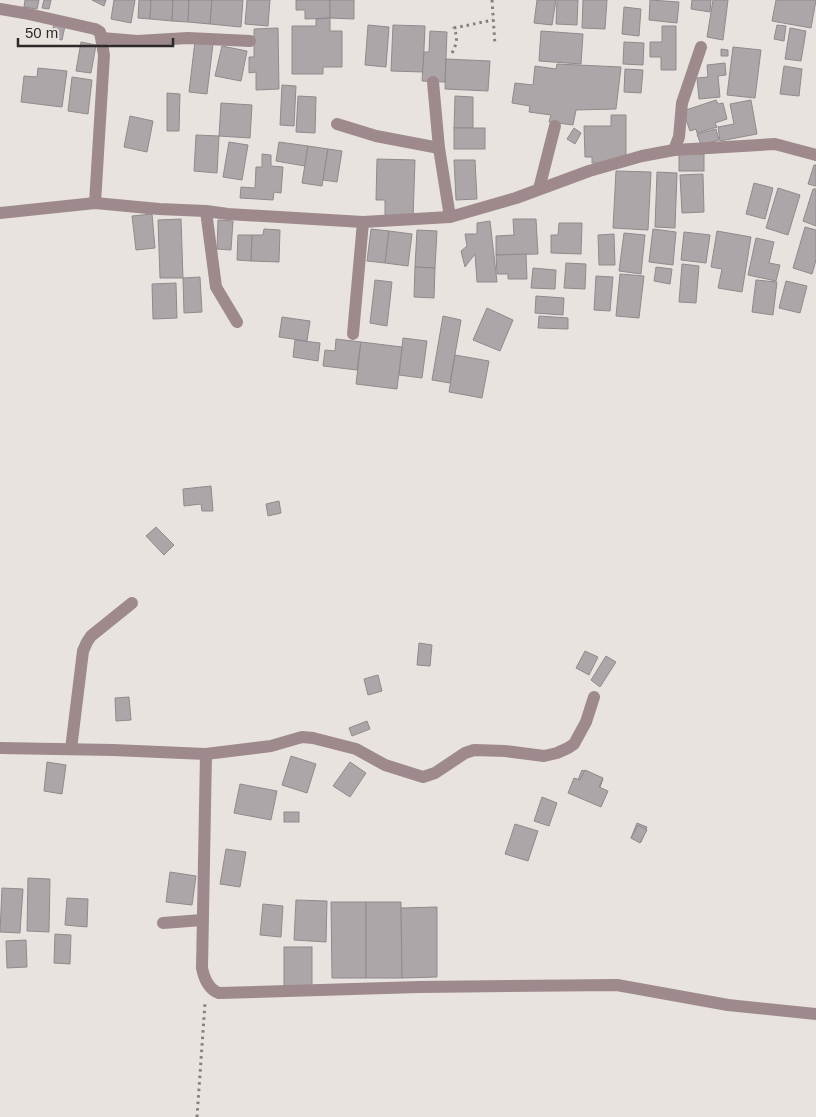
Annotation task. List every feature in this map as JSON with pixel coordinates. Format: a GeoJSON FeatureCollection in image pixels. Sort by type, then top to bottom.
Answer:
{"type":"FeatureCollection","features":[{"type":"Feature","properties":{"kind":"street"},"geometry":{"type":"LineString","coordinates":[[0,9],[96,29],[100,32],[104,55],[95,203]]}},
{"type":"Feature","properties":{"kind":"street"},"geometry":{"type":"LineString","coordinates":[[102,38],[137,41],[188,38],[250,41]]}},
{"type":"Feature","properties":{"kind":"street"},"geometry":{"type":"LineString","coordinates":[[674,150],[679,137],[682,103],[701,47]]}},
{"type":"Feature","properties":{"kind":"street"},"geometry":{"type":"LineString","coordinates":[[434,82],[439,148],[450,217]]}},
{"type":"Feature","properties":{"kind":"street"},"geometry":{"type":"LineString","coordinates":[[337,124],[376,136],[439,148]]}},
{"type":"Feature","properties":{"kind":"street"},"geometry":{"type":"LineString","coordinates":[[539,189],[555,126]]}},
{"type":"Feature","properties":{"kind":"street"},"geometry":{"type":"LineString","coordinates":[[0,213],[95,203],[228,214],[363,222],[450,217],[516,198],[589,171],[642,156],[674,150],[775,144],[816,155]]}},
{"type":"Feature","properties":{"kind":"street"},"geometry":{"type":"LineString","coordinates":[[206,211],[216,287],[237,322]]}},
{"type":"Feature","properties":{"kind":"street"},"geometry":{"type":"LineString","coordinates":[[353,334],[363,222]]}},
{"type":"Feature","properties":{"kind":"street"},"geometry":{"type":"LineString","coordinates":[[71,749],[87,642],[91,636],[132,603]]}},
{"type":"Feature","properties":{"kind":"street"},"geometry":{"type":"LineString","coordinates":[[0,748],[206,754],[271,746],[302,737],[356,749],[384,765],[423,777],[429,776],[465,752],[474,750],[505,751],[544,756],[568,748],[574,744],[586,722],[594,697]]}},
{"type":"Feature","properties":{"kind":"street"},"geometry":{"type":"LineString","coordinates":[[206,754],[202,968],[206,982],[214,992],[617,985],[728,1004],[816,1014]]}},
{"type":"Feature","properties":{"kind":"street"},"geometry":{"type":"LineString","coordinates":[[163,923],[202,920]]}},
{"type":"Feature","properties":{"kind":"path"},"geometry":{"type":"LineString","coordinates":[[492,0],[495,45]]}},
{"type":"Feature","properties":{"kind":"path"},"geometry":{"type":"LineString","coordinates":[[452,53],[457,35],[454,28],[493,20]]}},
{"type":"Feature","properties":{"kind":"path"},"geometry":{"type":"LineString","coordinates":[[197,1117],[206,982]]}},
{"type":"Feature","properties":{"kind":"building"},"geometry":{"type":"Polygon","coordinates":[[[25,0],[39,0],[37,9],[24,7],[25,0]]]}},
{"type":"Feature","properties":{"kind":"building"},"geometry":{"type":"Polygon","coordinates":[[[44,0],[51,0],[49,9],[42,8],[44,0]]]}},
{"type":"Feature","properties":{"kind":"building"},"geometry":{"type":"Polygon","coordinates":[[[92,0],[106,0],[104,6],[92,0]]]}},
{"type":"Feature","properties":{"kind":"building"},"geometry":{"type":"Polygon","coordinates":[[[114,0],[135,0],[131,23],[111,19],[114,0]]]}},
{"type":"Feature","properties":{"kind":"building"},"geometry":{"type":"Polygon","coordinates":[[[139,0],[151,0],[150,19],[138,18],[139,0]]]}},
{"type":"Feature","properties":{"kind":"building"},"geometry":{"type":"Polygon","coordinates":[[[151,0],[173,0],[172,21],[150,19],[151,0]]]}},
{"type":"Feature","properties":{"kind":"building"},"geometry":{"type":"Polygon","coordinates":[[[173,0],[189,0],[188,22],[172,21],[173,0]]]}},
{"type":"Feature","properties":{"kind":"building"},"geometry":{"type":"Polygon","coordinates":[[[189,0],[212,0],[210,24],[188,22],[189,0]]]}},
{"type":"Feature","properties":{"kind":"building"},"geometry":{"type":"Polygon","coordinates":[[[212,0],[243,0],[241,27],[210,24],[212,0]]]}},
{"type":"Feature","properties":{"kind":"building"},"geometry":{"type":"Polygon","coordinates":[[[247,0],[270,0],[268,26],[245,24],[247,0]]]}},
{"type":"Feature","properties":{"kind":"building"},"geometry":{"type":"Polygon","coordinates":[[[296,0],[330,0],[330,18],[305,19],[305,10],[296,10],[296,0]]]}},
{"type":"Feature","properties":{"kind":"building"},"geometry":{"type":"Polygon","coordinates":[[[330,0],[354,0],[354,19],[330,18],[330,0]]]}},
{"type":"Feature","properties":{"kind":"building"},"geometry":{"type":"Polygon","coordinates":[[[537,0],[556,0],[552,25],[534,23],[537,0]]]}},
{"type":"Feature","properties":{"kind":"building"},"geometry":{"type":"Polygon","coordinates":[[[557,0],[578,0],[577,25],[556,24],[557,0]]]}},
{"type":"Feature","properties":{"kind":"building"},"geometry":{"type":"Polygon","coordinates":[[[583,0],[607,0],[605,29],[582,28],[583,0]]]}},
{"type":"Feature","properties":{"kind":"building"},"geometry":{"type":"Polygon","coordinates":[[[650,0],[679,2],[677,23],[649,20],[650,0]]]}},
{"type":"Feature","properties":{"kind":"building"},"geometry":{"type":"Polygon","coordinates":[[[692,0],[711,0],[710,12],[691,9],[692,0]]]}},
{"type":"Feature","properties":{"kind":"building"},"geometry":{"type":"Polygon","coordinates":[[[713,0],[728,0],[723,40],[707,37],[713,0]]]}},
{"type":"Feature","properties":{"kind":"building"},"geometry":{"type":"Polygon","coordinates":[[[776,0],[816,0],[811,28],[772,21],[776,0]]]}},
{"type":"Feature","properties":{"kind":"building"},"geometry":{"type":"Polygon","coordinates":[[[624,7],[641,9],[639,36],[622,34],[624,7]]]}},
{"type":"Feature","properties":{"kind":"building"},"geometry":{"type":"Polygon","coordinates":[[[330,18],[330,31],[342,31],[342,67],[323,67],[323,74],[292,74],[292,26],[316,26],[316,19],[330,18]]]}},
{"type":"Feature","properties":{"kind":"building"},"geometry":{"type":"Polygon","coordinates":[[[54,24],[65,26],[62,40],[51,38],[54,24]]]}},
{"type":"Feature","properties":{"kind":"building"},"geometry":{"type":"Polygon","coordinates":[[[368,25],[389,27],[386,67],[365,65],[368,25]]]}},
{"type":"Feature","properties":{"kind":"building"},"geometry":{"type":"Polygon","coordinates":[[[393,25],[425,26],[423,72],[391,71],[393,25]]]}},
{"type":"Feature","properties":{"kind":"building"},"geometry":{"type":"Polygon","coordinates":[[[777,25],[786,26],[784,41],[774,39],[777,25]]]}},
{"type":"Feature","properties":{"kind":"building"},"geometry":{"type":"Polygon","coordinates":[[[662,26],[676,26],[676,70],[661,70],[661,57],[650,57],[650,42],[662,42],[662,26]]]}},
{"type":"Feature","properties":{"kind":"building"},"geometry":{"type":"Polygon","coordinates":[[[278,28],[279,89],[256,90],[256,72],[249,73],[249,57],[254,57],[254,29],[278,28]]]}},
{"type":"Feature","properties":{"kind":"building"},"geometry":{"type":"Polygon","coordinates":[[[790,28],[806,31],[801,61],[785,59],[790,28]]]}},
{"type":"Feature","properties":{"kind":"building"},"geometry":{"type":"Polygon","coordinates":[[[430,31],[447,32],[445,82],[422,81],[424,52],[429,52],[430,31]]]}},
{"type":"Feature","properties":{"kind":"building"},"geometry":{"type":"Polygon","coordinates":[[[541,31],[583,34],[581,64],[539,61],[541,31]]]}},
{"type":"Feature","properties":{"kind":"building"},"geometry":{"type":"Polygon","coordinates":[[[195,41],[213,44],[207,94],[189,92],[195,41]]]}},
{"type":"Feature","properties":{"kind":"building"},"geometry":{"type":"Polygon","coordinates":[[[81,42],[96,45],[91,73],[76,71],[81,42]]]}},
{"type":"Feature","properties":{"kind":"building"},"geometry":{"type":"Polygon","coordinates":[[[624,42],[644,43],[643,65],[623,64],[624,42]]]}},
{"type":"Feature","properties":{"kind":"building"},"geometry":{"type":"Polygon","coordinates":[[[222,46],[247,51],[241,81],[215,76],[222,46]]]}},
{"type":"Feature","properties":{"kind":"building"},"geometry":{"type":"Polygon","coordinates":[[[733,47],[761,50],[755,98],[727,95],[733,47]]]}},
{"type":"Feature","properties":{"kind":"building"},"geometry":{"type":"Polygon","coordinates":[[[721,49],[728,50],[728,56],[721,56],[721,49]]]}},
{"type":"Feature","properties":{"kind":"building"},"geometry":{"type":"Polygon","coordinates":[[[446,59],[490,61],[488,91],[445,89],[446,59]]]}},
{"type":"Feature","properties":{"kind":"building"},"geometry":{"type":"Polygon","coordinates":[[[725,63],[726,75],[718,76],[720,97],[699,99],[697,78],[708,77],[707,65],[725,63]]]}},
{"type":"Feature","properties":{"kind":"building"},"geometry":{"type":"Polygon","coordinates":[[[557,64],[621,67],[616,109],[576,110],[573,125],[549,122],[551,115],[529,112],[530,106],[512,103],[515,83],[533,85],[535,66],[556,69],[557,64]]]}},
{"type":"Feature","properties":{"kind":"building"},"geometry":{"type":"Polygon","coordinates":[[[784,66],[802,69],[799,96],[780,94],[784,66]]]}},
{"type":"Feature","properties":{"kind":"building"},"geometry":{"type":"Polygon","coordinates":[[[38,68],[67,71],[62,107],[21,102],[24,76],[37,77],[38,68]]]}},
{"type":"Feature","properties":{"kind":"building"},"geometry":{"type":"Polygon","coordinates":[[[625,69],[643,70],[641,93],[624,92],[625,69]]]}},
{"type":"Feature","properties":{"kind":"building"},"geometry":{"type":"Polygon","coordinates":[[[72,77],[92,80],[88,114],[68,111],[72,77]]]}},
{"type":"Feature","properties":{"kind":"building"},"geometry":{"type":"Polygon","coordinates":[[[282,85],[296,86],[294,126],[280,125],[282,85]]]}},
{"type":"Feature","properties":{"kind":"building"},"geometry":{"type":"Polygon","coordinates":[[[167,93],[180,94],[179,131],[167,131],[167,93]]]}},
{"type":"Feature","properties":{"kind":"building"},"geometry":{"type":"Polygon","coordinates":[[[298,96],[316,97],[315,133],[296,132],[298,96]]]}},
{"type":"Feature","properties":{"kind":"building"},"geometry":{"type":"Polygon","coordinates":[[[455,96],[473,97],[473,128],[454,128],[455,96]]]}},
{"type":"Feature","properties":{"kind":"building"},"geometry":{"type":"Polygon","coordinates":[[[716,100],[718,104],[723,103],[727,119],[715,123],[717,127],[697,133],[696,129],[690,131],[683,111],[716,100]]]}},
{"type":"Feature","properties":{"kind":"building"},"geometry":{"type":"Polygon","coordinates":[[[751,100],[757,134],[720,141],[718,127],[734,124],[730,104],[751,100]]]}},
{"type":"Feature","properties":{"kind":"building"},"geometry":{"type":"Polygon","coordinates":[[[221,103],[252,105],[250,138],[219,136],[221,103]]]}},
{"type":"Feature","properties":{"kind":"building"},"geometry":{"type":"Polygon","coordinates":[[[611,115],[626,115],[626,157],[615,163],[592,163],[592,157],[585,157],[584,126],[611,126],[611,115]]]}},
{"type":"Feature","properties":{"kind":"building"},"geometry":{"type":"Polygon","coordinates":[[[130,116],[153,121],[147,152],[124,147],[130,116]]]}},
{"type":"Feature","properties":{"kind":"building"},"geometry":{"type":"Polygon","coordinates":[[[454,128],[485,128],[485,149],[454,149],[454,128]]]}},
{"type":"Feature","properties":{"kind":"building"},"geometry":{"type":"Polygon","coordinates":[[[574,128],[581,133],[575,144],[567,139],[574,128]]]}},
{"type":"Feature","properties":{"kind":"building"},"geometry":{"type":"Polygon","coordinates":[[[716,129],[719,140],[701,145],[697,134],[716,129]]]}},
{"type":"Feature","properties":{"kind":"building"},"geometry":{"type":"Polygon","coordinates":[[[196,135],[219,136],[217,173],[194,171],[196,135]]]}},
{"type":"Feature","properties":{"kind":"building"},"geometry":{"type":"Polygon","coordinates":[[[229,142],[248,145],[242,180],[223,177],[229,142]]]}},
{"type":"Feature","properties":{"kind":"building"},"geometry":{"type":"Polygon","coordinates":[[[279,142],[308,146],[305,166],[276,161],[279,142]]]}},
{"type":"Feature","properties":{"kind":"building"},"geometry":{"type":"Polygon","coordinates":[[[308,146],[328,149],[322,186],[302,183],[308,146]]]}},
{"type":"Feature","properties":{"kind":"building"},"geometry":{"type":"Polygon","coordinates":[[[328,149],[342,151],[337,182],[323,180],[328,149]]]}},
{"type":"Feature","properties":{"kind":"building"},"geometry":{"type":"Polygon","coordinates":[[[262,154],[271,155],[271,166],[283,167],[281,193],[274,192],[273,200],[240,198],[241,187],[255,188],[256,167],[262,167],[262,154]]]}},
{"type":"Feature","properties":{"kind":"building"},"geometry":{"type":"Polygon","coordinates":[[[679,154],[704,154],[704,171],[679,171],[679,154]]]}},
{"type":"Feature","properties":{"kind":"building"},"geometry":{"type":"Polygon","coordinates":[[[377,159],[415,160],[413,219],[385,218],[385,200],[376,200],[377,159]]]}},
{"type":"Feature","properties":{"kind":"building"},"geometry":{"type":"Polygon","coordinates":[[[454,160],[475,160],[477,199],[456,200],[454,160]]]}},
{"type":"Feature","properties":{"kind":"building"},"geometry":{"type":"Polygon","coordinates":[[[814,165],[816,165],[816,186],[808,184],[814,165]]]}},
{"type":"Feature","properties":{"kind":"building"},"geometry":{"type":"Polygon","coordinates":[[[616,171],[651,172],[648,230],[613,228],[616,171]]]}},
{"type":"Feature","properties":{"kind":"building"},"geometry":{"type":"Polygon","coordinates":[[[657,172],[677,173],[675,228],[655,227],[657,172]]]}},
{"type":"Feature","properties":{"kind":"building"},"geometry":{"type":"Polygon","coordinates":[[[703,174],[704,212],[682,213],[680,175],[703,174]]]}},
{"type":"Feature","properties":{"kind":"building"},"geometry":{"type":"Polygon","coordinates":[[[754,183],[773,188],[765,219],[746,214],[754,183]]]}},
{"type":"Feature","properties":{"kind":"building"},"geometry":{"type":"Polygon","coordinates":[[[778,188],[800,195],[788,235],[766,228],[778,188]]]}},
{"type":"Feature","properties":{"kind":"building"},"geometry":{"type":"Polygon","coordinates":[[[813,189],[816,189],[816,226],[803,221],[813,189]]]}},
{"type":"Feature","properties":{"kind":"building"},"geometry":{"type":"Polygon","coordinates":[[[152,214],[155,248],[136,250],[132,216],[152,214]]]}},
{"type":"Feature","properties":{"kind":"building"},"geometry":{"type":"Polygon","coordinates":[[[181,219],[183,278],[160,278],[158,220],[181,219]]]}},
{"type":"Feature","properties":{"kind":"building"},"geometry":{"type":"Polygon","coordinates":[[[513,219],[536,219],[538,254],[496,255],[496,236],[514,235],[513,219]]]}},
{"type":"Feature","properties":{"kind":"building"},"geometry":{"type":"Polygon","coordinates":[[[218,220],[233,221],[231,250],[217,249],[218,220]]]}},
{"type":"Feature","properties":{"kind":"building"},"geometry":{"type":"Polygon","coordinates":[[[490,221],[497,282],[477,282],[475,254],[465,267],[461,251],[467,246],[465,234],[477,234],[477,223],[490,221]]]}},
{"type":"Feature","properties":{"kind":"building"},"geometry":{"type":"Polygon","coordinates":[[[559,223],[582,223],[581,254],[551,253],[551,235],[558,235],[559,223]]]}},
{"type":"Feature","properties":{"kind":"building"},"geometry":{"type":"Polygon","coordinates":[[[805,227],[816,230],[816,260],[812,274],[793,268],[805,227]]]}},
{"type":"Feature","properties":{"kind":"building"},"geometry":{"type":"Polygon","coordinates":[[[264,229],[280,230],[279,262],[251,261],[252,235],[263,235],[264,229]]]}},
{"type":"Feature","properties":{"kind":"building"},"geometry":{"type":"Polygon","coordinates":[[[371,229],[389,231],[385,263],[367,261],[371,229]]]}},
{"type":"Feature","properties":{"kind":"building"},"geometry":{"type":"Polygon","coordinates":[[[653,229],[676,232],[673,265],[649,262],[653,229]]]}},
{"type":"Feature","properties":{"kind":"building"},"geometry":{"type":"Polygon","coordinates":[[[417,230],[437,231],[435,268],[415,267],[417,230]]]}},
{"type":"Feature","properties":{"kind":"building"},"geometry":{"type":"Polygon","coordinates":[[[389,231],[412,234],[408,266],[385,263],[389,231]]]}},
{"type":"Feature","properties":{"kind":"building"},"geometry":{"type":"Polygon","coordinates":[[[717,231],[751,237],[742,292],[718,288],[722,269],[711,267],[717,231]]]}},
{"type":"Feature","properties":{"kind":"building"},"geometry":{"type":"Polygon","coordinates":[[[684,232],[710,235],[706,263],[681,260],[684,232]]]}},
{"type":"Feature","properties":{"kind":"building"},"geometry":{"type":"Polygon","coordinates":[[[624,233],[645,235],[641,274],[619,271],[624,233]]]}},
{"type":"Feature","properties":{"kind":"building"},"geometry":{"type":"Polygon","coordinates":[[[614,234],[615,265],[599,265],[598,235],[614,234]]]}},
{"type":"Feature","properties":{"kind":"building"},"geometry":{"type":"Polygon","coordinates":[[[238,235],[252,235],[251,261],[237,260],[238,235]]]}},
{"type":"Feature","properties":{"kind":"building"},"geometry":{"type":"Polygon","coordinates":[[[756,238],[774,242],[769,263],[780,265],[776,281],[748,275],[756,238]]]}},
{"type":"Feature","properties":{"kind":"building"},"geometry":{"type":"Polygon","coordinates":[[[526,254],[527,279],[508,279],[508,274],[497,274],[496,255],[526,254]]]}},
{"type":"Feature","properties":{"kind":"building"},"geometry":{"type":"Polygon","coordinates":[[[566,263],[586,264],[585,289],[564,288],[566,263]]]}},
{"type":"Feature","properties":{"kind":"building"},"geometry":{"type":"Polygon","coordinates":[[[682,264],[699,266],[696,303],[679,302],[682,264]]]}},
{"type":"Feature","properties":{"kind":"building"},"geometry":{"type":"Polygon","coordinates":[[[415,267],[435,268],[434,298],[414,297],[415,267]]]}},
{"type":"Feature","properties":{"kind":"building"},"geometry":{"type":"Polygon","coordinates":[[[656,267],[672,269],[670,284],[654,281],[656,267]]]}},
{"type":"Feature","properties":{"kind":"building"},"geometry":{"type":"Polygon","coordinates":[[[533,268],[556,270],[555,289],[531,288],[533,268]]]}},
{"type":"Feature","properties":{"kind":"building"},"geometry":{"type":"Polygon","coordinates":[[[620,274],[644,276],[639,318],[616,316],[620,274]]]}},
{"type":"Feature","properties":{"kind":"building"},"geometry":{"type":"Polygon","coordinates":[[[596,276],[613,277],[610,311],[594,310],[596,276]]]}},
{"type":"Feature","properties":{"kind":"building"},"geometry":{"type":"Polygon","coordinates":[[[200,277],[202,312],[184,313],[183,278],[200,277]]]}},
{"type":"Feature","properties":{"kind":"building"},"geometry":{"type":"Polygon","coordinates":[[[375,280],[392,282],[387,326],[370,323],[375,280]]]}},
{"type":"Feature","properties":{"kind":"building"},"geometry":{"type":"Polygon","coordinates":[[[756,280],[777,282],[773,315],[752,312],[756,280]]]}},
{"type":"Feature","properties":{"kind":"building"},"geometry":{"type":"Polygon","coordinates":[[[786,281],[807,286],[800,313],[779,308],[786,281]]]}},
{"type":"Feature","properties":{"kind":"building"},"geometry":{"type":"Polygon","coordinates":[[[176,283],[177,318],[153,319],[152,284],[176,283]]]}},
{"type":"Feature","properties":{"kind":"building"},"geometry":{"type":"Polygon","coordinates":[[[536,296],[564,298],[563,315],[535,313],[536,296]]]}},
{"type":"Feature","properties":{"kind":"building"},"geometry":{"type":"Polygon","coordinates":[[[487,308],[513,320],[500,351],[473,340],[487,308]]]}},
{"type":"Feature","properties":{"kind":"building"},"geometry":{"type":"Polygon","coordinates":[[[443,316],[461,320],[450,383],[432,380],[443,316]]]}},
{"type":"Feature","properties":{"kind":"building"},"geometry":{"type":"Polygon","coordinates":[[[539,316],[568,318],[568,329],[538,328],[539,316]]]}},
{"type":"Feature","properties":{"kind":"building"},"geometry":{"type":"Polygon","coordinates":[[[282,317],[310,321],[307,341],[279,337],[282,317]]]}},
{"type":"Feature","properties":{"kind":"building"},"geometry":{"type":"Polygon","coordinates":[[[403,338],[427,341],[422,378],[399,375],[403,338]]]}},
{"type":"Feature","properties":{"kind":"building"},"geometry":{"type":"Polygon","coordinates":[[[336,339],[361,342],[357,370],[323,366],[325,350],[335,351],[336,339]]]}},
{"type":"Feature","properties":{"kind":"building"},"geometry":{"type":"Polygon","coordinates":[[[295,340],[320,343],[318,361],[293,357],[295,340]]]}},
{"type":"Feature","properties":{"kind":"building"},"geometry":{"type":"Polygon","coordinates":[[[361,342],[402,347],[397,389],[356,384],[361,342]]]}},
{"type":"Feature","properties":{"kind":"building"},"geometry":{"type":"Polygon","coordinates":[[[455,355],[489,361],[482,398],[449,392],[455,355]]]}},
{"type":"Feature","properties":{"kind":"building"},"geometry":{"type":"Polygon","coordinates":[[[211,486],[213,511],[202,511],[201,504],[184,506],[183,489],[211,486]]]}},
{"type":"Feature","properties":{"kind":"building"},"geometry":{"type":"Polygon","coordinates":[[[279,501],[281,513],[268,516],[266,504],[279,501]]]}},
{"type":"Feature","properties":{"kind":"building"},"geometry":{"type":"Polygon","coordinates":[[[156,527],[174,545],[164,555],[146,536],[156,527]]]}},
{"type":"Feature","properties":{"kind":"building"},"geometry":{"type":"Polygon","coordinates":[[[419,643],[432,645],[430,666],[417,665],[419,643]]]}},
{"type":"Feature","properties":{"kind":"building"},"geometry":{"type":"Polygon","coordinates":[[[585,651],[598,657],[589,675],[576,668],[585,651]]]}},
{"type":"Feature","properties":{"kind":"building"},"geometry":{"type":"Polygon","coordinates":[[[606,656],[616,662],[600,687],[591,680],[606,656]]]}},
{"type":"Feature","properties":{"kind":"building"},"geometry":{"type":"Polygon","coordinates":[[[378,675],[382,691],[368,695],[364,679],[378,675]]]}},
{"type":"Feature","properties":{"kind":"building"},"geometry":{"type":"Polygon","coordinates":[[[129,697],[131,720],[116,721],[115,698],[129,697]]]}},
{"type":"Feature","properties":{"kind":"building"},"geometry":{"type":"Polygon","coordinates":[[[367,721],[370,729],[352,736],[349,728],[367,721]]]}},
{"type":"Feature","properties":{"kind":"building"},"geometry":{"type":"Polygon","coordinates":[[[291,756],[316,764],[307,793],[282,785],[291,756]]]}},
{"type":"Feature","properties":{"kind":"building"},"geometry":{"type":"Polygon","coordinates":[[[47,762],[66,765],[62,794],[44,791],[47,762]]]}},
{"type":"Feature","properties":{"kind":"building"},"geometry":{"type":"Polygon","coordinates":[[[350,762],[366,773],[350,797],[333,786],[350,762]]]}},
{"type":"Feature","properties":{"kind":"building"},"geometry":{"type":"Polygon","coordinates":[[[582,770],[603,779],[595,801],[573,792],[582,770]]]}},
{"type":"Feature","properties":{"kind":"building"},"geometry":{"type":"Polygon","coordinates":[[[585,770],[603,778],[599,787],[608,791],[601,807],[568,793],[574,778],[580,780],[585,770]]]}},
{"type":"Feature","properties":{"kind":"building"},"geometry":{"type":"Polygon","coordinates":[[[240,784],[277,791],[271,820],[234,813],[240,784]]]}},
{"type":"Feature","properties":{"kind":"building"},"geometry":{"type":"Polygon","coordinates":[[[542,797],[557,803],[549,826],[534,821],[542,797]]]}},
{"type":"Feature","properties":{"kind":"building"},"geometry":{"type":"Polygon","coordinates":[[[284,812],[299,812],[299,822],[284,822],[284,812]]]}},
{"type":"Feature","properties":{"kind":"building"},"geometry":{"type":"Polygon","coordinates":[[[637,823],[647,827],[641,842],[631,838],[637,823]]]}},
{"type":"Feature","properties":{"kind":"building"},"geometry":{"type":"Polygon","coordinates":[[[515,824],[538,831],[528,861],[505,854],[515,824]]]}},
{"type":"Feature","properties":{"kind":"building"},"geometry":{"type":"Polygon","coordinates":[[[638,825],[647,830],[640,843],[631,838],[638,825]]]}},
{"type":"Feature","properties":{"kind":"building"},"geometry":{"type":"Polygon","coordinates":[[[226,849],[246,852],[240,887],[220,884],[226,849]]]}},
{"type":"Feature","properties":{"kind":"building"},"geometry":{"type":"Polygon","coordinates":[[[170,872],[196,876],[192,905],[166,902],[170,872]]]}},
{"type":"Feature","properties":{"kind":"building"},"geometry":{"type":"Polygon","coordinates":[[[28,878],[50,879],[49,932],[27,931],[28,878]]]}},
{"type":"Feature","properties":{"kind":"building"},"geometry":{"type":"Polygon","coordinates":[[[2,888],[23,889],[20,933],[0,932],[2,888]]]}},
{"type":"Feature","properties":{"kind":"building"},"geometry":{"type":"Polygon","coordinates":[[[67,898],[88,899],[87,927],[65,925],[67,898]]]}},
{"type":"Feature","properties":{"kind":"building"},"geometry":{"type":"Polygon","coordinates":[[[296,900],[327,901],[326,942],[294,940],[296,900]]]}},
{"type":"Feature","properties":{"kind":"building"},"geometry":{"type":"Polygon","coordinates":[[[331,902],[366,902],[366,978],[332,978],[331,902]]]}},
{"type":"Feature","properties":{"kind":"building"},"geometry":{"type":"Polygon","coordinates":[[[366,902],[401,902],[402,978],[366,978],[366,902]]]}},
{"type":"Feature","properties":{"kind":"building"},"geometry":{"type":"Polygon","coordinates":[[[263,904],[283,906],[281,937],[260,935],[263,904]]]}},
{"type":"Feature","properties":{"kind":"building"},"geometry":{"type":"Polygon","coordinates":[[[437,907],[437,977],[402,978],[401,908],[437,907]]]}},
{"type":"Feature","properties":{"kind":"building"},"geometry":{"type":"Polygon","coordinates":[[[55,934],[71,935],[70,964],[54,963],[55,934]]]}},
{"type":"Feature","properties":{"kind":"building"},"geometry":{"type":"Polygon","coordinates":[[[26,940],[27,967],[7,968],[6,941],[26,940]]]}},
{"type":"Feature","properties":{"kind":"building"},"geometry":{"type":"Polygon","coordinates":[[[284,947],[312,947],[312,986],[284,986],[284,947]]]}}]}
